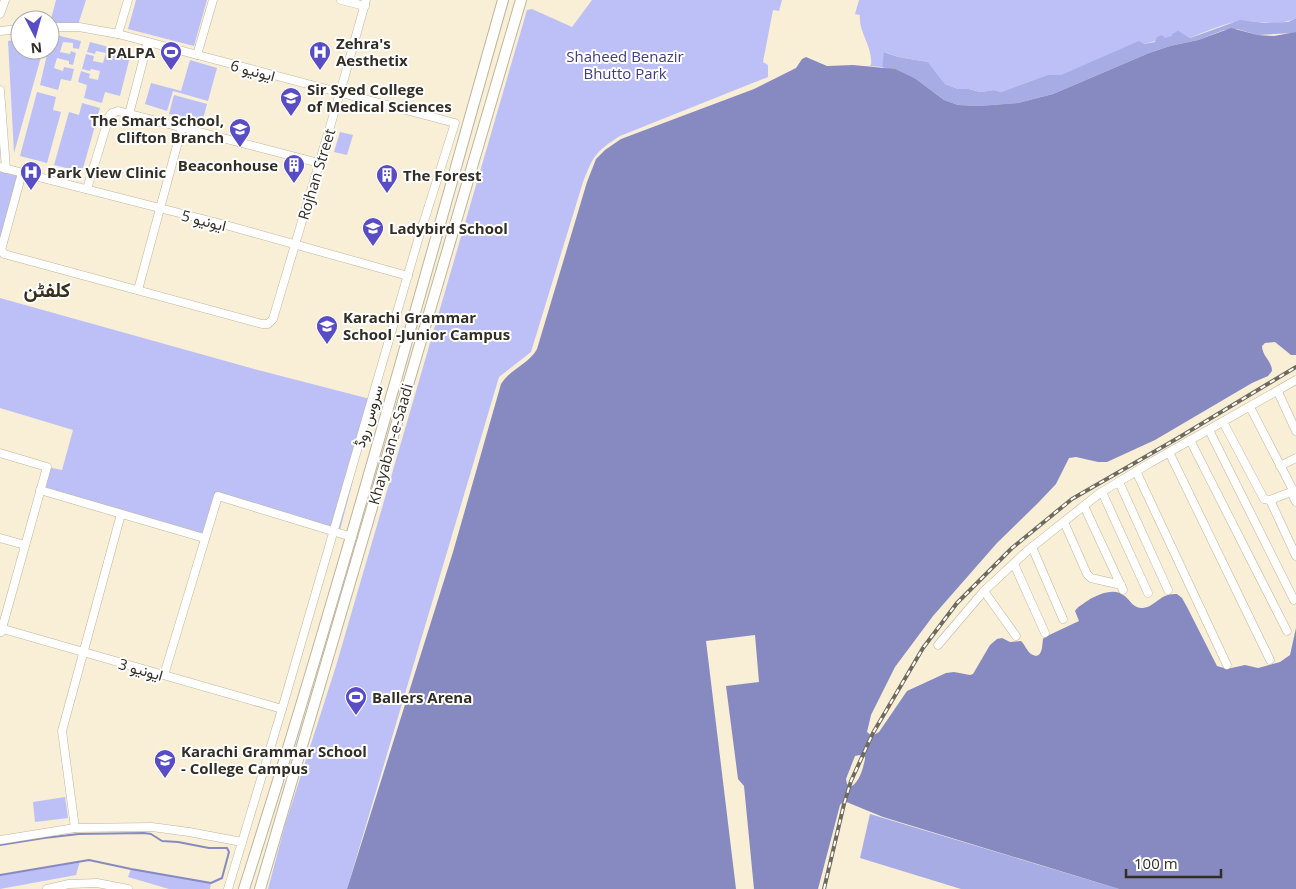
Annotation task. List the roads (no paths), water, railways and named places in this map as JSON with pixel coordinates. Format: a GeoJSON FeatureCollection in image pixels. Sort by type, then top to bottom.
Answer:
{"type":"FeatureCollection","features":[{"type":"Feature","properties":{"kind":"main road","name":"Khayaban-e-Saadi"},"geometry":{"type":"LineString","coordinates":[[244,889],[352,537],[503,0]]}},
{"type":"Feature","properties":{"kind":"main road","name":"Khayaban-e-Saadi"},"geometry":{"type":"LineString","coordinates":[[260,889],[521,0]]}},
{"type":"Feature","properties":{"kind":"street"},"geometry":{"type":"LineString","coordinates":[[0,14],[5,0]]}},
{"type":"Feature","properties":{"kind":"street"},"geometry":{"type":"LineString","coordinates":[[118,34],[128,0]]}},
{"type":"Feature","properties":{"kind":"street"},"geometry":{"type":"LineString","coordinates":[[197,54],[213,0]]}},
{"type":"Feature","properties":{"kind":"street"},"geometry":{"type":"LineString","coordinates":[[341,0],[366,3]]}},
{"type":"Feature","properties":{"kind":"street","name":"Rojhan Street"},"geometry":{"type":"LineString","coordinates":[[138,290],[262,324],[268,324],[273,319],[366,3]]}},
{"type":"Feature","properties":{"kind":"street","name":"ایونیو 6"},"geometry":{"type":"LineString","coordinates":[[60,27],[79,27],[118,34],[454,123]]}},
{"type":"Feature","properties":{"kind":"street"},"geometry":{"type":"LineString","coordinates":[[129,114],[148,42]]}},
{"type":"Feature","properties":{"kind":"street"},"geometry":{"type":"LineString","coordinates":[[0,90],[3,168]]}},
{"type":"Feature","properties":{"kind":"street"},"geometry":{"type":"LineString","coordinates":[[88,189],[109,117],[112,113],[118,111],[319,163]]}},
{"type":"Feature","properties":{"kind":"street","name":"سروس روڈ"},"geometry":{"type":"LineString","coordinates":[[228,889],[454,123]]}},
{"type":"Feature","properties":{"kind":"street"},"geometry":{"type":"LineString","coordinates":[[22,173],[1,250],[2,253],[138,290],[182,127]]}},
{"type":"Feature","properties":{"kind":"street","name":"ایونیو 5"},"geometry":{"type":"LineString","coordinates":[[3,168],[88,189],[408,276]]}},
{"type":"Feature","properties":{"kind":"street"},"geometry":{"type":"LineString","coordinates":[[938,644],[984,591],[1032,547],[1102,492],[1190,440],[1296,382]]}},
{"type":"Feature","properties":{"kind":"street"},"geometry":{"type":"LineString","coordinates":[[1278,392],[1296,431]]}},
{"type":"Feature","properties":{"kind":"street"},"geometry":{"type":"LineString","coordinates":[[1250,407],[1293,490],[1291,492],[1296,502]]}},
{"type":"Feature","properties":{"kind":"street"},"geometry":{"type":"LineString","coordinates":[[1223,422],[1264,499],[1270,500],[1291,492]]}},
{"type":"Feature","properties":{"kind":"street"},"geometry":{"type":"LineString","coordinates":[[1208,430],[1294,600]]}},
{"type":"Feature","properties":{"kind":"street"},"geometry":{"type":"LineString","coordinates":[[1190,440],[1287,631]]}},
{"type":"Feature","properties":{"kind":"street"},"geometry":{"type":"LineString","coordinates":[[1169,452],[1270,660]]}},
{"type":"Feature","properties":{"kind":"street"},"geometry":{"type":"LineString","coordinates":[[0,453],[47,467],[0,630]]}},
{"type":"Feature","properties":{"kind":"street"},"geometry":{"type":"LineString","coordinates":[[1280,466],[1296,459]]}},
{"type":"Feature","properties":{"kind":"street"},"geometry":{"type":"LineString","coordinates":[[1136,471],[1227,665]]}},
{"type":"Feature","properties":{"kind":"street"},"geometry":{"type":"LineString","coordinates":[[1119,482],[1168,590]]}},
{"type":"Feature","properties":{"kind":"street"},"geometry":{"type":"LineString","coordinates":[[40,490],[204,538]]}},
{"type":"Feature","properties":{"kind":"street"},"geometry":{"type":"LineString","coordinates":[[1102,492],[1148,593]]}},
{"type":"Feature","properties":{"kind":"street"},"geometry":{"type":"LineString","coordinates":[[164,675],[218,496],[352,537]]}},
{"type":"Feature","properties":{"kind":"street"},"geometry":{"type":"LineString","coordinates":[[1270,500],[1296,556]]}},
{"type":"Feature","properties":{"kind":"street"},"geometry":{"type":"LineString","coordinates":[[1064,522],[1087,574],[1091,578],[1122,587],[1084,506]]}},
{"type":"Feature","properties":{"kind":"street"},"geometry":{"type":"LineString","coordinates":[[75,828],[62,731],[121,514]]}},
{"type":"Feature","properties":{"kind":"street"},"geometry":{"type":"LineString","coordinates":[[0,538],[25,545]]}},
{"type":"Feature","properties":{"kind":"street"},"geometry":{"type":"LineString","coordinates":[[1032,547],[1063,619]]}},
{"type":"Feature","properties":{"kind":"street"},"geometry":{"type":"LineString","coordinates":[[1014,564],[1045,633]]}},
{"type":"Feature","properties":{"kind":"street"},"geometry":{"type":"LineString","coordinates":[[984,591],[1016,636]]}},
{"type":"Feature","properties":{"kind":"street","name":"ایونیو 3"},"geometry":{"type":"LineString","coordinates":[[0,630],[282,708]]}},
{"type":"Feature","properties":{"kind":"street"},"geometry":{"type":"LineString","coordinates":[[0,840],[75,828],[152,827],[242,842]]}},
{"type":"Feature","properties":{"kind":"street"},"geometry":{"type":"LineString","coordinates":[[47,889],[69,884],[97,882],[128,889]]}},
{"type":"Feature","properties":{"kind":"waterway"},"geometry":{"type":"LineString","coordinates":[[0,845],[79,834],[144,833],[151,834],[162,841],[209,848],[227,848],[229,852],[222,878],[211,883],[89,860],[0,875]]}},
{"type":"Feature","properties":{"kind":"railway"},"geometry":{"type":"LineString","coordinates":[[824,889],[851,781],[873,733],[923,648],[957,603],[1012,548],[1072,499],[1296,367]]}},
{"type":"Feature","properties":{"kind":"place","name":"PALPA"},"geometry":{"type":"Point","coordinates":[171,71]}},
{"type":"Feature","properties":{"kind":"place","name":"Zehra's Aesthetix"},"geometry":{"type":"Point","coordinates":[320,71]}},
{"type":"Feature","properties":{"kind":"place","name":"Sir Syed College of Medical Sciences"},"geometry":{"type":"Point","coordinates":[291,117]}},
{"type":"Feature","properties":{"kind":"place","name":"The Smart School, Clifton Branch"},"geometry":{"type":"Point","coordinates":[240,148]}},
{"type":"Feature","properties":{"kind":"place","name":"Beaconhouse"},"geometry":{"type":"Point","coordinates":[294,184]}},
{"type":"Feature","properties":{"kind":"place","name":"Park View Clinic"},"geometry":{"type":"Point","coordinates":[31,191]}},
{"type":"Feature","properties":{"kind":"place","name":"The Forest"},"geometry":{"type":"Point","coordinates":[387,194]}},
{"type":"Feature","properties":{"kind":"place","name":"Ladybird School"},"geometry":{"type":"Point","coordinates":[373,247]}},
{"type":"Feature","properties":{"kind":"place","name":"Karachi Grammar School -Junior Campus"},"geometry":{"type":"Point","coordinates":[327,345]}},
{"type":"Feature","properties":{"kind":"place","name":"Ballers Arena"},"geometry":{"type":"Point","coordinates":[356,716]}},
{"type":"Feature","properties":{"kind":"place","name":"Karachi Grammar School - College Campus"},"geometry":{"type":"Point","coordinates":[165,779]}},
{"type":"Feature","properties":{"kind":"district","name":"کلفٹن"},"geometry":{"type":"Point","coordinates":[47,289]}},
{"type":"Feature","properties":{"kind":"park label","name":"Shaheed Benazir Bhutto Park"},"geometry":{"type":"Point","coordinates":[625,64]}}]}
